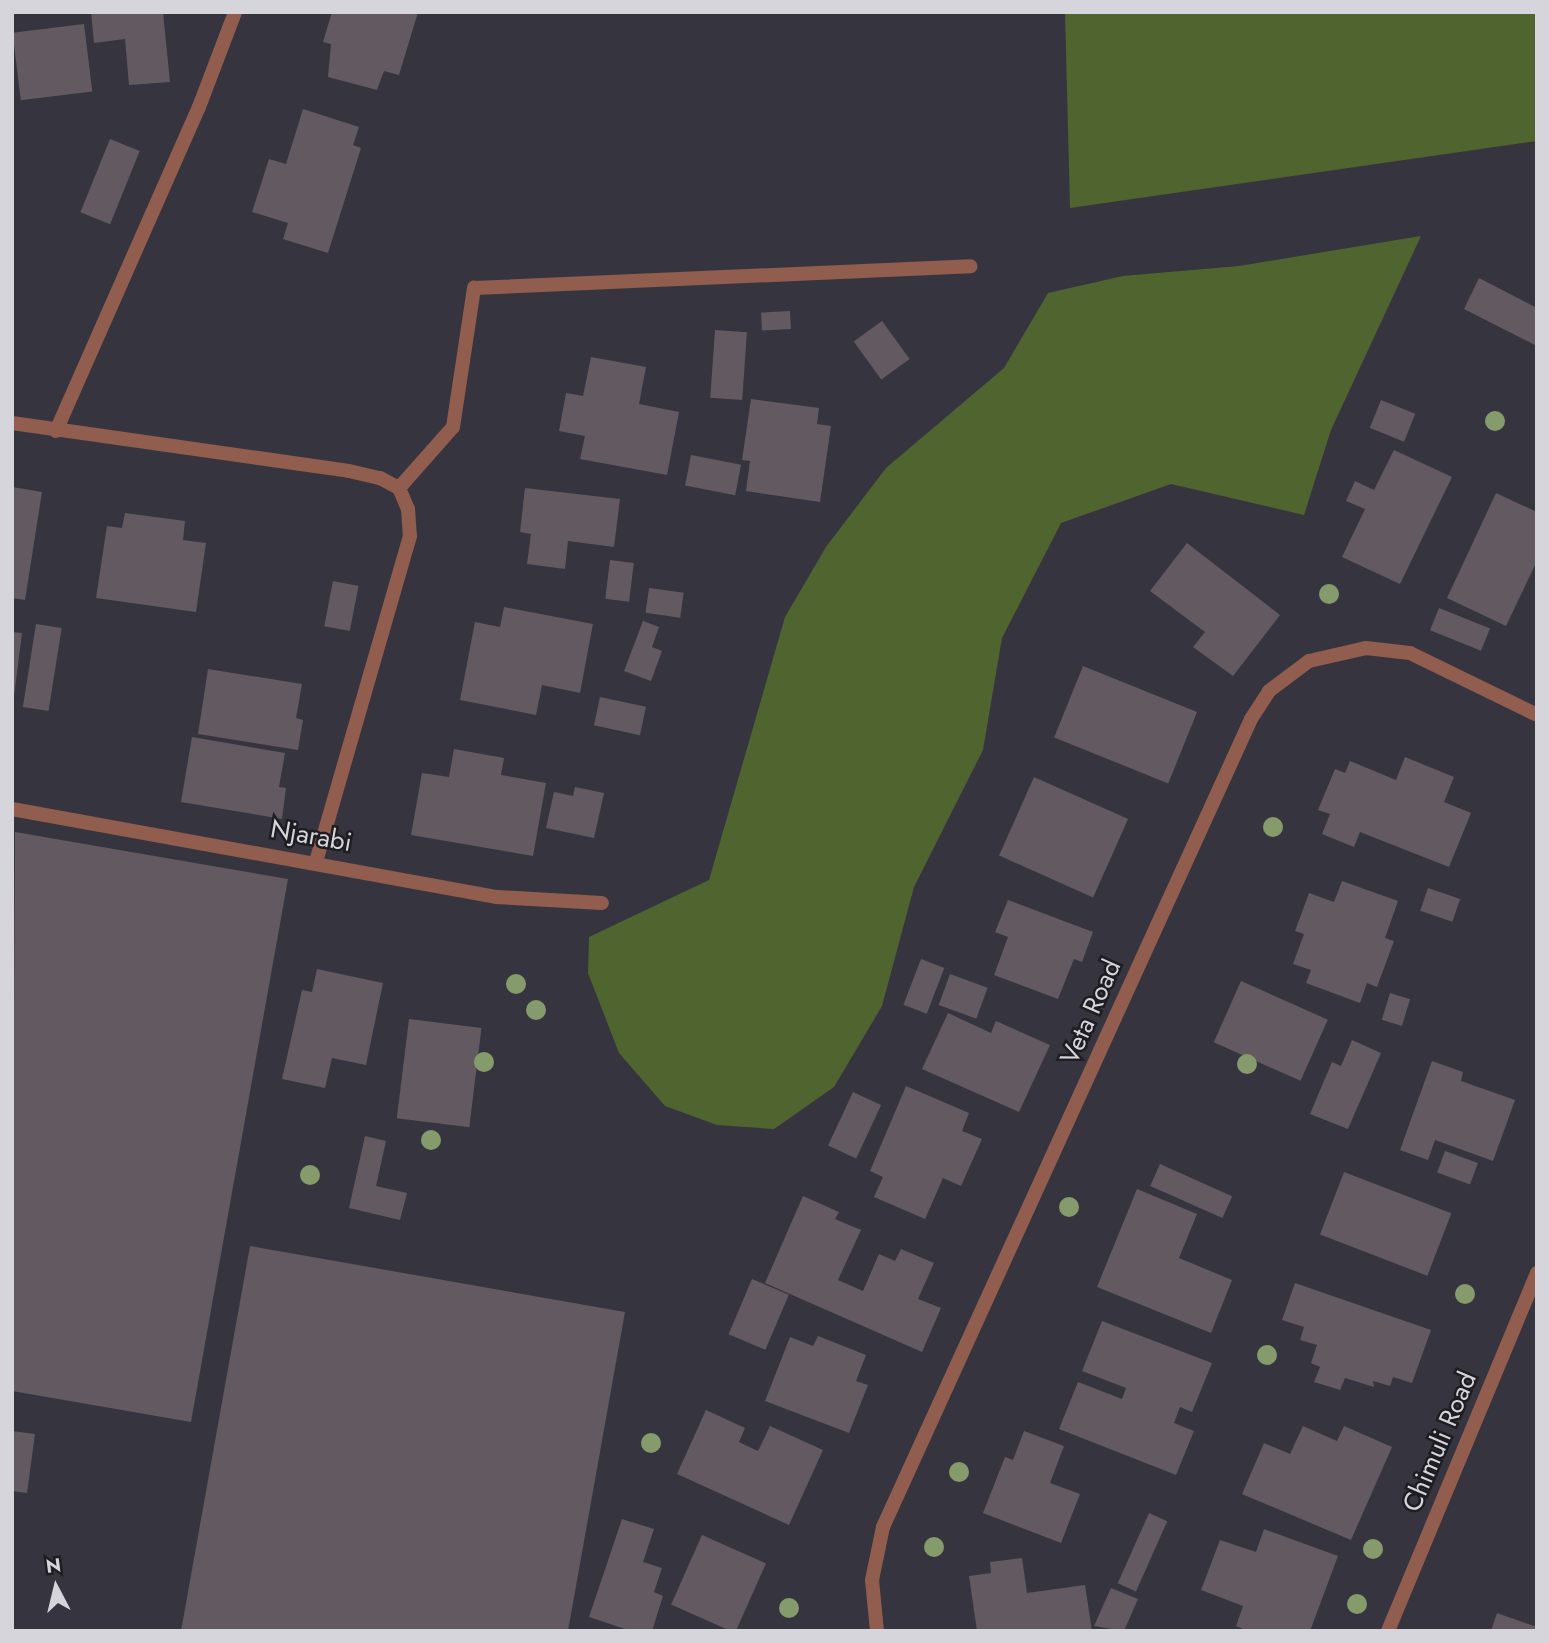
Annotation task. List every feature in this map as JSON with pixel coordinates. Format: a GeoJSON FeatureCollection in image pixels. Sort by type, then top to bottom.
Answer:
{"type":"FeatureCollection","features":[{"type":"Feature","properties":{"kind":"street"},"geometry":{"type":"LineString","coordinates":[[56,431],[199,107],[235,12]]}},
{"type":"Feature","properties":{"kind":"street"},"geometry":{"type":"LineString","coordinates":[[399,488],[453,427],[474,288],[971,266]]}},
{"type":"Feature","properties":{"kind":"street"},"geometry":{"type":"LineString","coordinates":[[12,423],[349,471],[380,478],[399,488],[408,509],[410,536],[316,862]]}},
{"type":"Feature","properties":{"kind":"street","name":"Veta Road"},"geometry":{"type":"LineString","coordinates":[[877,1631],[872,1580],[883,1527],[1251,719],[1269,691],[1309,661],[1366,648],[1410,653],[1537,715]]}},
{"type":"Feature","properties":{"kind":"street","name":"Njarabi"},"geometry":{"type":"LineString","coordinates":[[12,809],[316,862],[497,897],[601,903]]}},
{"type":"Feature","properties":{"kind":"street","name":"Chimuli Road"},"geometry":{"type":"LineString","coordinates":[[1388,1631],[1537,1273]]}},
{"type":"Feature","properties":{"kind":"green space"},"geometry":{"type":"Polygon","coordinates":[[[1065,12],[1537,12],[1537,141],[1070,208],[1065,12]]]}},
{"type":"Feature","properties":{"kind":"green space"},"geometry":{"type":"Polygon","coordinates":[[[1421,236],[1331,430],[1304,515],[1171,484],[1061,523],[1002,638],[983,750],[914,887],[882,1006],[834,1087],[774,1129],[717,1125],[665,1106],[619,1053],[588,973],[589,937],[709,880],[785,617],[826,547],[886,468],[1004,368],[1048,293],[1123,276],[1239,266],[1421,236]]]}},
{"type":"Feature","properties":{"kind":"building"},"geometry":{"type":"Polygon","coordinates":[[[91,12],[163,12],[170,82],[129,85],[125,39],[94,43],[91,12]]]}},
{"type":"Feature","properties":{"kind":"building"},"geometry":{"type":"Polygon","coordinates":[[[332,12],[418,12],[399,75],[384,71],[377,90],[328,77],[331,44],[323,42],[332,12]]]}},
{"type":"Feature","properties":{"kind":"building"},"geometry":{"type":"Polygon","coordinates":[[[84,24],[92,91],[21,100],[13,33],[84,24]]]}},
{"type":"Feature","properties":{"kind":"building"},"geometry":{"type":"Polygon","coordinates":[[[303,109],[359,127],[353,145],[361,148],[328,253],[283,239],[288,223],[252,212],[269,159],[286,164],[303,109]]]}},
{"type":"Feature","properties":{"kind":"building"},"geometry":{"type":"Polygon","coordinates":[[[110,139],[140,151],[110,224],[80,212],[110,139]]]}},
{"type":"Feature","properties":{"kind":"building"},"geometry":{"type":"Polygon","coordinates":[[[1479,278],[1537,308],[1537,346],[1464,309],[1479,278]]]}},
{"type":"Feature","properties":{"kind":"building"},"geometry":{"type":"Polygon","coordinates":[[[790,311],[791,329],[762,330],[761,313],[790,311]]]}},
{"type":"Feature","properties":{"kind":"building"},"geometry":{"type":"Polygon","coordinates":[[[882,321],[910,359],[881,380],[854,342],[882,321]]]}},
{"type":"Feature","properties":{"kind":"building"},"geometry":{"type":"Polygon","coordinates":[[[715,330],[747,332],[742,400],[710,398],[715,330]]]}},
{"type":"Feature","properties":{"kind":"building"},"geometry":{"type":"Polygon","coordinates":[[[591,357],[646,367],[639,404],[679,412],[667,475],[580,459],[585,436],[559,431],[566,393],[583,396],[591,357]]]}},
{"type":"Feature","properties":{"kind":"building"},"geometry":{"type":"Polygon","coordinates":[[[751,399],[819,408],[817,424],[831,426],[820,502],[746,491],[750,461],[742,460],[751,399]]]}},
{"type":"Feature","properties":{"kind":"building"},"geometry":{"type":"Polygon","coordinates":[[[1381,400],[1415,414],[1404,442],[1370,428],[1381,400]]]}},
{"type":"Feature","properties":{"kind":"building"},"geometry":{"type":"Polygon","coordinates":[[[1394,450],[1452,477],[1400,584],[1342,557],[1365,509],[1346,501],[1355,481],[1374,490],[1394,450]]]}},
{"type":"Feature","properties":{"kind":"building"},"geometry":{"type":"Polygon","coordinates":[[[691,455],[741,465],[735,495],[685,485],[691,455]]]}},
{"type":"Feature","properties":{"kind":"building"},"geometry":{"type":"Polygon","coordinates":[[[12,487],[42,492],[25,600],[12,598],[12,487]]]}},
{"type":"Feature","properties":{"kind":"building"},"geometry":{"type":"Polygon","coordinates":[[[525,488],[620,499],[614,547],[568,541],[565,569],[527,564],[531,534],[520,532],[525,488]]]}},
{"type":"Feature","properties":{"kind":"building"},"geometry":{"type":"Polygon","coordinates":[[[1496,493],[1537,512],[1537,561],[1506,626],[1447,598],[1496,493]]]}},
{"type":"Feature","properties":{"kind":"building"},"geometry":{"type":"Polygon","coordinates":[[[125,513],[185,521],[183,540],[206,543],[196,612],[96,598],[107,526],[122,528],[125,513]]]}},
{"type":"Feature","properties":{"kind":"building"},"geometry":{"type":"Polygon","coordinates":[[[1187,543],[1280,615],[1233,676],[1193,647],[1205,632],[1150,591],[1187,543]]]}},
{"type":"Feature","properties":{"kind":"building"},"geometry":{"type":"Polygon","coordinates":[[[610,560],[634,563],[629,602],[605,599],[610,560]]]}},
{"type":"Feature","properties":{"kind":"building"},"geometry":{"type":"Polygon","coordinates":[[[333,581],[359,586],[350,631],[324,626],[333,581]]]}},
{"type":"Feature","properties":{"kind":"building"},"geometry":{"type":"Polygon","coordinates":[[[649,588],[684,593],[680,618],[646,613],[649,588]]]}},
{"type":"Feature","properties":{"kind":"building"},"geometry":{"type":"Polygon","coordinates":[[[504,607],[593,624],[580,693],[542,685],[536,715],[460,700],[475,622],[500,627],[504,607]]]}},
{"type":"Feature","properties":{"kind":"building"},"geometry":{"type":"Polygon","coordinates":[[[1439,608],[1490,629],[1481,651],[1430,630],[1439,608]]]}},
{"type":"Feature","properties":{"kind":"building"},"geometry":{"type":"Polygon","coordinates":[[[643,621],[659,627],[652,647],[662,651],[651,681],[624,671],[643,621]]]}},
{"type":"Feature","properties":{"kind":"building"},"geometry":{"type":"Polygon","coordinates":[[[36,624],[62,628],[49,711],[23,707],[36,624]]]}},
{"type":"Feature","properties":{"kind":"building"},"geometry":{"type":"Polygon","coordinates":[[[12,632],[22,633],[14,696],[12,696],[12,632]]]}},
{"type":"Feature","properties":{"kind":"building"},"geometry":{"type":"Polygon","coordinates":[[[1083,666],[1197,712],[1168,783],[1054,737],[1083,666]]]}},
{"type":"Feature","properties":{"kind":"building"},"geometry":{"type":"Polygon","coordinates":[[[208,669],[302,684],[296,718],[303,720],[298,750],[198,734],[208,669]]]}},
{"type":"Feature","properties":{"kind":"building"},"geometry":{"type":"Polygon","coordinates":[[[600,697],[646,707],[640,735],[594,725],[600,697]]]}},
{"type":"Feature","properties":{"kind":"building"},"geometry":{"type":"Polygon","coordinates":[[[192,737],[285,753],[279,787],[286,788],[282,819],[181,802],[192,737]]]}},
{"type":"Feature","properties":{"kind":"building"},"geometry":{"type":"Polygon","coordinates":[[[454,749],[504,758],[501,775],[546,783],[533,856],[411,835],[422,773],[449,777],[454,749]]]}},
{"type":"Feature","properties":{"kind":"building"},"geometry":{"type":"Polygon","coordinates":[[[1405,757],[1454,777],[1444,802],[1471,813],[1449,867],[1360,832],[1354,847],[1322,834],[1330,814],[1318,810],[1335,769],[1345,773],[1350,761],[1396,780],[1405,757]]]}},
{"type":"Feature","properties":{"kind":"building"},"geometry":{"type":"Polygon","coordinates":[[[1034,777],[1128,819],[1093,897],[999,856],[1034,777]]]}},
{"type":"Feature","properties":{"kind":"building"},"geometry":{"type":"Polygon","coordinates":[[[575,787],[604,793],[594,838],[546,828],[554,792],[573,796],[575,787]]]}},
{"type":"Feature","properties":{"kind":"building"},"geometry":{"type":"Polygon","coordinates":[[[15,832],[288,879],[191,1422],[12,1391],[15,832]]]}},
{"type":"Feature","properties":{"kind":"building"},"geometry":{"type":"Polygon","coordinates":[[[1342,881],[1398,901],[1385,938],[1394,941],[1377,987],[1367,983],[1360,1003],[1306,983],[1311,970],[1293,964],[1304,934],[1295,931],[1309,893],[1334,902],[1342,881]]]}},
{"type":"Feature","properties":{"kind":"building"},"geometry":{"type":"Polygon","coordinates":[[[1428,888],[1460,899],[1452,922],[1420,911],[1428,888]]]}},
{"type":"Feature","properties":{"kind":"building"},"geometry":{"type":"Polygon","coordinates":[[[1008,900],[1093,932],[1082,962],[1074,959],[1058,999],[994,975],[1008,937],[995,932],[1008,900]]]}},
{"type":"Feature","properties":{"kind":"building"},"geometry":{"type":"Polygon","coordinates":[[[921,959],[944,968],[927,1014],[903,1005],[921,959]]]}},
{"type":"Feature","properties":{"kind":"building"},"geometry":{"type":"Polygon","coordinates":[[[317,969],[383,983],[366,1065],[332,1058],[325,1088],[282,1079],[302,990],[312,992],[317,969]]]}},
{"type":"Feature","properties":{"kind":"building"},"geometry":{"type":"Polygon","coordinates":[[[950,974],[988,988],[976,1019],[939,1005],[950,974]]]}},
{"type":"Feature","properties":{"kind":"building"},"geometry":{"type":"Polygon","coordinates":[[[1241,981],[1328,1020],[1301,1081],[1214,1042],[1241,981]]]}},
{"type":"Feature","properties":{"kind":"building"},"geometry":{"type":"Polygon","coordinates":[[[1390,993],[1410,999],[1402,1026],[1382,1020],[1390,993]]]}},
{"type":"Feature","properties":{"kind":"building"},"geometry":{"type":"Polygon","coordinates":[[[948,1013],[991,1033],[996,1021],[1050,1045],[1019,1112],[922,1069],[948,1013]]]}},
{"type":"Feature","properties":{"kind":"building"},"geometry":{"type":"Polygon","coordinates":[[[409,1019],[481,1028],[469,1127],[397,1118],[409,1019]]]}},
{"type":"Feature","properties":{"kind":"building"},"geometry":{"type":"Polygon","coordinates":[[[1352,1040],[1381,1053],[1348,1129],[1310,1114],[1332,1062],[1341,1066],[1352,1040]]]}},
{"type":"Feature","properties":{"kind":"building"},"geometry":{"type":"Polygon","coordinates":[[[1432,1061],[1463,1072],[1461,1081],[1515,1100],[1493,1161],[1435,1140],[1428,1160],[1400,1150],[1432,1061]]]}},
{"type":"Feature","properties":{"kind":"building"},"geometry":{"type":"Polygon","coordinates":[[[906,1086],[969,1113],[962,1131],[982,1139],[961,1186],[943,1178],[925,1219],[874,1197],[883,1177],[870,1171],[906,1086]]]}},
{"type":"Feature","properties":{"kind":"building"},"geometry":{"type":"Polygon","coordinates":[[[853,1092],[881,1105],[856,1159],[828,1145],[853,1092]]]}},
{"type":"Feature","properties":{"kind":"building"},"geometry":{"type":"Polygon","coordinates":[[[365,1136],[386,1141],[376,1186],[407,1193],[400,1220],[349,1208],[365,1136]]]}},
{"type":"Feature","properties":{"kind":"building"},"geometry":{"type":"Polygon","coordinates":[[[1445,1151],[1478,1163],[1470,1185],[1437,1173],[1445,1151]]]}},
{"type":"Feature","properties":{"kind":"building"},"geometry":{"type":"Polygon","coordinates":[[[1160,1164],[1232,1196],[1222,1218],[1150,1186],[1160,1164]]]}},
{"type":"Feature","properties":{"kind":"building"},"geometry":{"type":"Polygon","coordinates":[[[1344,1172],[1451,1213],[1427,1276],[1320,1235],[1344,1172]]]}},
{"type":"Feature","properties":{"kind":"building"},"geometry":{"type":"Polygon","coordinates":[[[1137,1189],[1197,1214],[1179,1258],[1232,1280],[1211,1333],[1097,1287],[1137,1189]]]}},
{"type":"Feature","properties":{"kind":"building"},"geometry":{"type":"Polygon","coordinates":[[[803,1196],[839,1212],[835,1219],[861,1230],[838,1280],[863,1291],[879,1254],[895,1261],[901,1249],[934,1263],[918,1299],[941,1308],[922,1352],[765,1283],[803,1196]]]}},
{"type":"Feature","properties":{"kind":"building"},"geometry":{"type":"Polygon","coordinates":[[[250,1246],[625,1312],[568,1631],[181,1631],[250,1246]]]}},
{"type":"Feature","properties":{"kind":"building"},"geometry":{"type":"Polygon","coordinates":[[[752,1279],[789,1295],[765,1350],[729,1334],[752,1279]]]}},
{"type":"Feature","properties":{"kind":"building"},"geometry":{"type":"Polygon","coordinates":[[[1295,1283],[1431,1330],[1412,1383],[1393,1377],[1390,1386],[1373,1381],[1374,1387],[1345,1378],[1340,1390],[1314,1382],[1320,1367],[1311,1363],[1317,1345],[1300,1340],[1304,1327],[1282,1320],[1295,1283]]]}},
{"type":"Feature","properties":{"kind":"building"},"geometry":{"type":"Polygon","coordinates":[[[1102,1321],[1212,1363],[1192,1412],[1180,1407],[1174,1423],[1194,1431],[1176,1475],[1059,1429],[1078,1382],[1122,1399],[1126,1388],[1082,1371],[1102,1321]]]}},
{"type":"Feature","properties":{"kind":"building"},"geometry":{"type":"Polygon","coordinates":[[[818,1336],[866,1355],[856,1381],[868,1385],[849,1433],[765,1401],[790,1337],[813,1346],[818,1336]]]}},
{"type":"Feature","properties":{"kind":"building"},"geometry":{"type":"Polygon","coordinates":[[[706,1410],[745,1428],[739,1442],[758,1451],[770,1426],[823,1450],[789,1525],[677,1474],[706,1410]]]}},
{"type":"Feature","properties":{"kind":"building"},"geometry":{"type":"Polygon","coordinates":[[[1303,1426],[1337,1441],[1344,1426],[1392,1447],[1351,1540],[1242,1494],[1264,1443],[1290,1454],[1303,1426]]]}},
{"type":"Feature","properties":{"kind":"building"},"geometry":{"type":"Polygon","coordinates":[[[12,1431],[35,1434],[27,1493],[12,1491],[12,1431]]]}},
{"type":"Feature","properties":{"kind":"building"},"geometry":{"type":"Polygon","coordinates":[[[1024,1431],[1064,1446],[1050,1483],[1080,1494],[1061,1543],[983,1513],[1005,1457],[1013,1460],[1024,1431]]]}},
{"type":"Feature","properties":{"kind":"building"},"geometry":{"type":"Polygon","coordinates":[[[1149,1513],[1167,1521],[1136,1591],[1118,1583],[1149,1513]]]}},
{"type":"Feature","properties":{"kind":"building"},"geometry":{"type":"Polygon","coordinates":[[[622,1519],[654,1529],[643,1562],[662,1568],[654,1592],[663,1596],[652,1631],[631,1631],[589,1617],[622,1519]]]}},
{"type":"Feature","properties":{"kind":"building"},"geometry":{"type":"Polygon","coordinates":[[[1264,1529],[1338,1556],[1310,1631],[1248,1631],[1236,1626],[1243,1606],[1201,1590],[1220,1540],[1256,1552],[1264,1529]]]}},
{"type":"Feature","properties":{"kind":"building"},"geometry":{"type":"Polygon","coordinates":[[[702,1535],[766,1563],[736,1631],[671,1604],[702,1535]]]}},
{"type":"Feature","properties":{"kind":"building"},"geometry":{"type":"Polygon","coordinates":[[[1022,1558],[1027,1593],[1085,1585],[1092,1631],[977,1631],[969,1576],[991,1573],[990,1562],[1022,1558]]]}},
{"type":"Feature","properties":{"kind":"building"},"geometry":{"type":"Polygon","coordinates":[[[1111,1588],[1138,1599],[1124,1631],[1094,1626],[1111,1588]]]}},
{"type":"Feature","properties":{"kind":"building"},"geometry":{"type":"Polygon","coordinates":[[[1497,1613],[1537,1627],[1537,1631],[1491,1631],[1497,1613]]]}}]}
